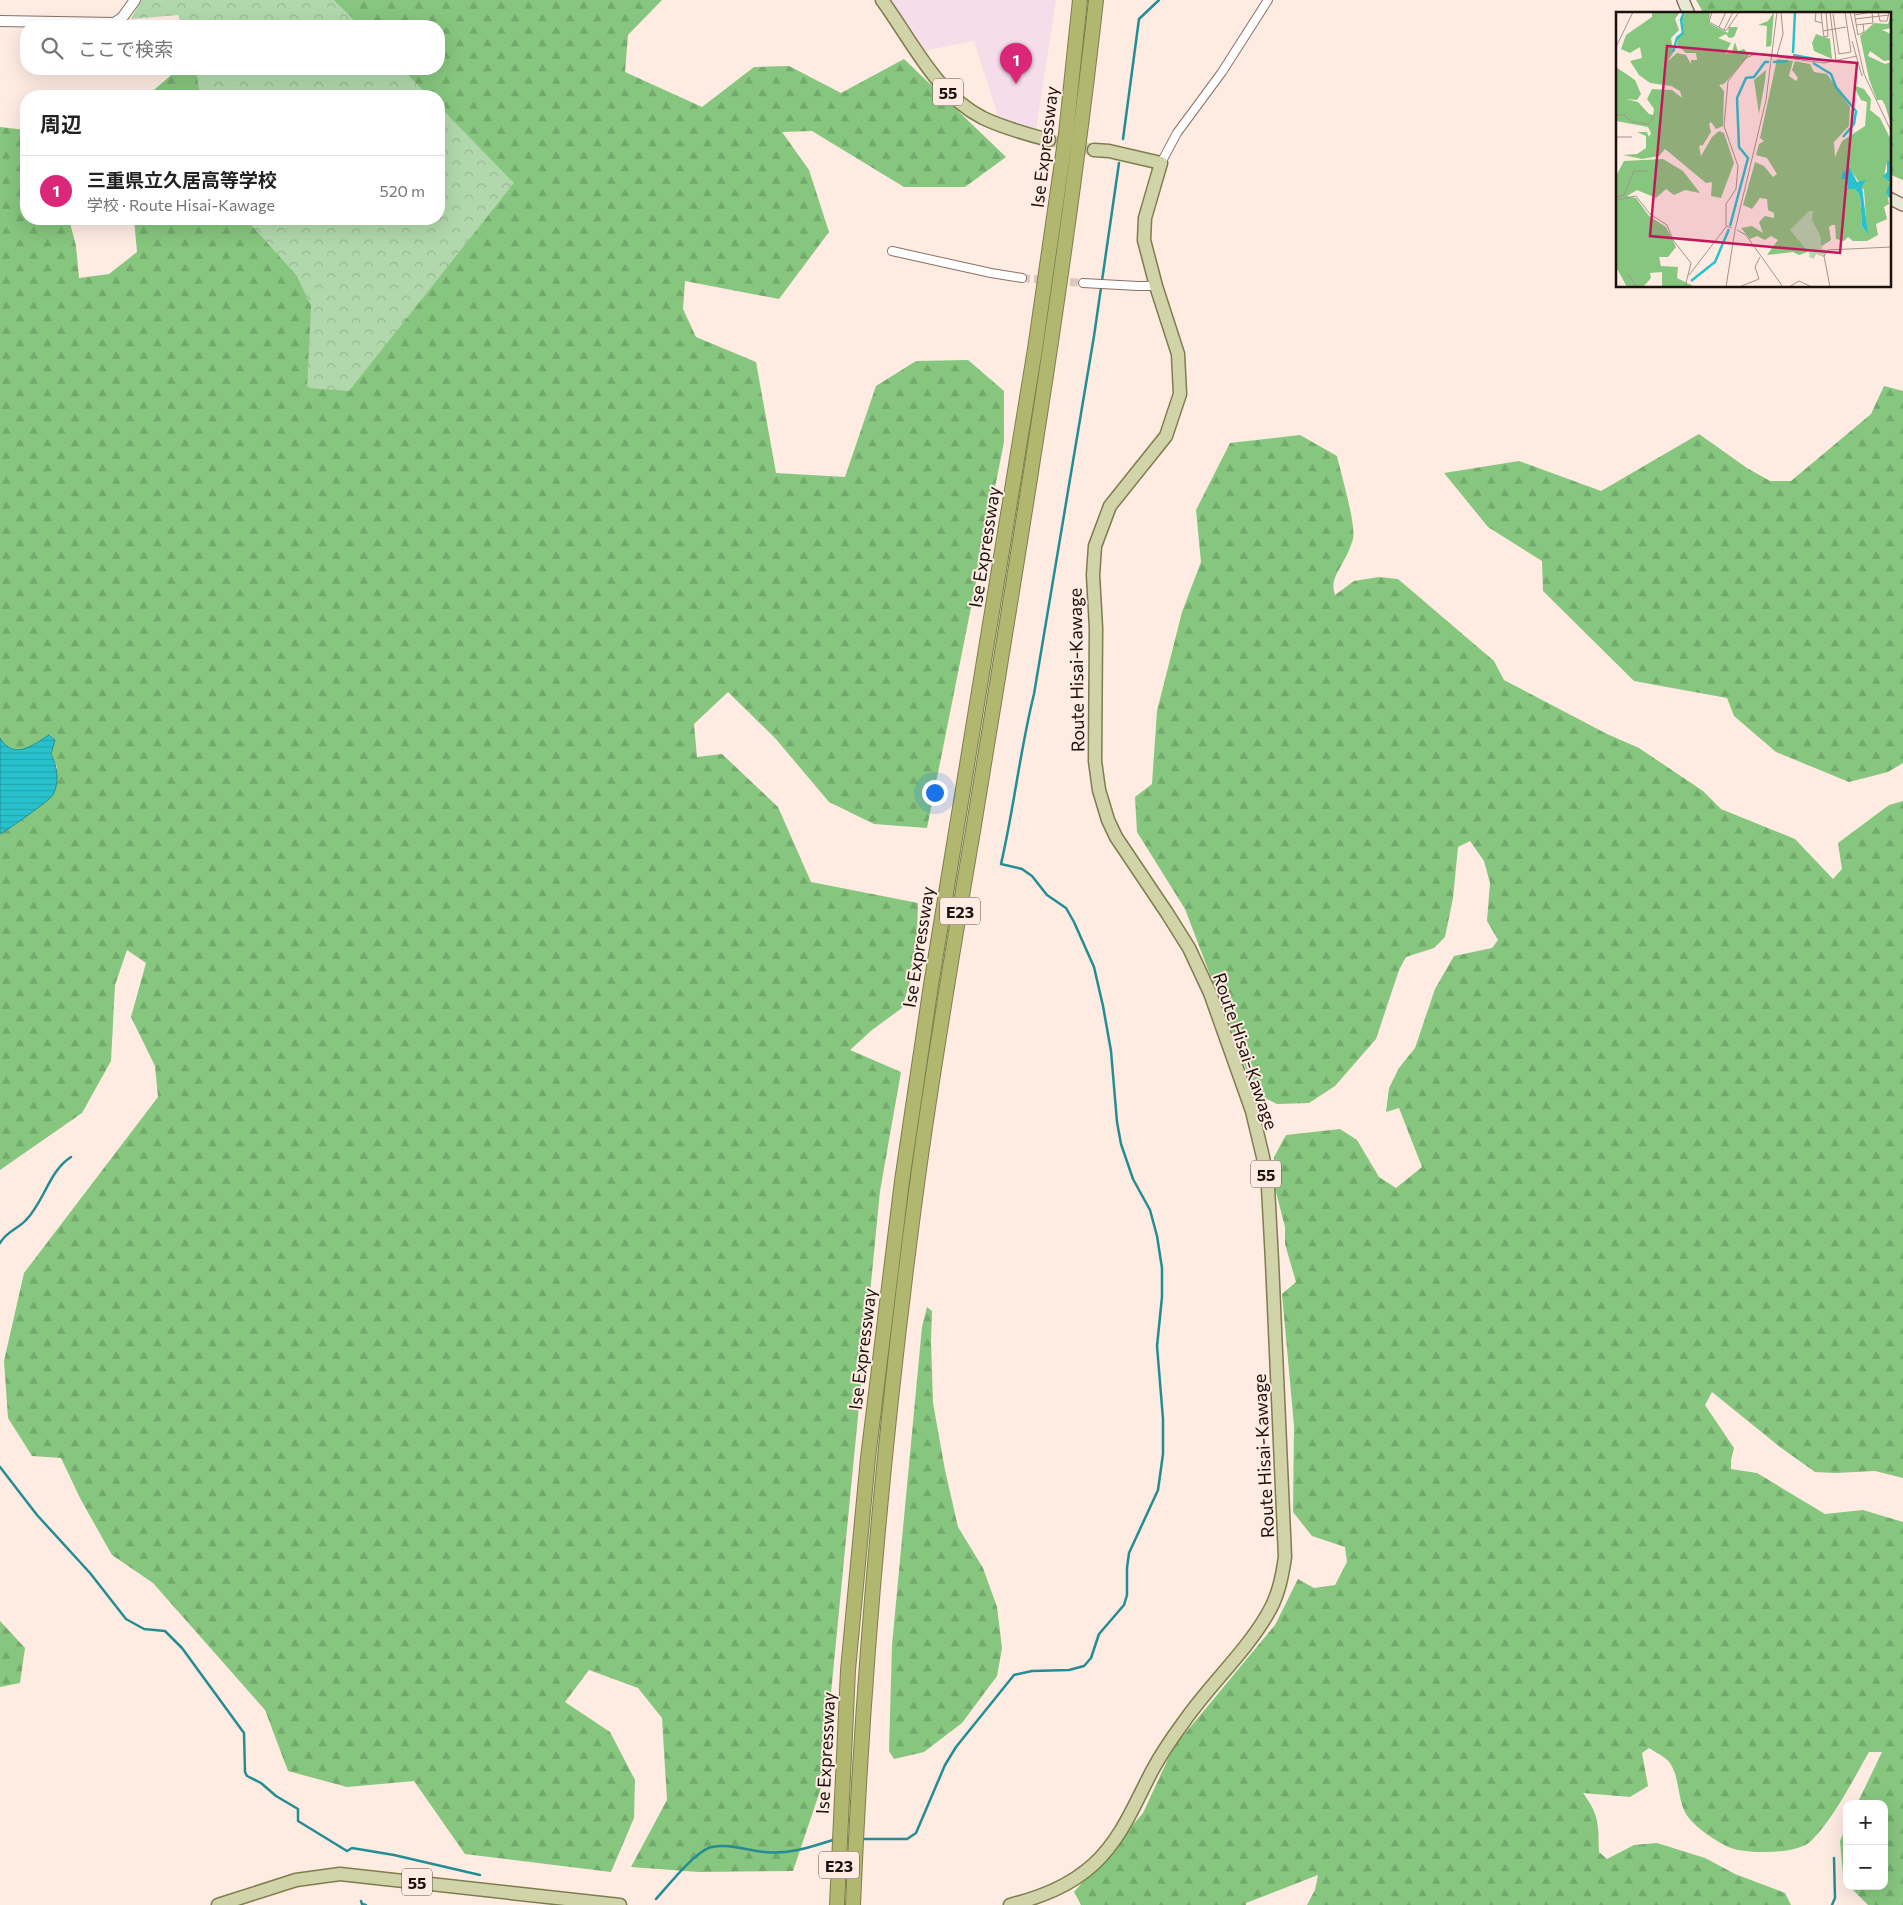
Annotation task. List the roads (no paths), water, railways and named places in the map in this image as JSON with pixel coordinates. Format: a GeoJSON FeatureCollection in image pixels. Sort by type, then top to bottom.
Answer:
{"type":"FeatureCollection","features":[{"type":"Feature","properties":{"kind":"highway","name":"Ise Expressway"},"geometry":{"type":"LineString","coordinates":[[838,1905],[848,1670],[868,1458],[902,1180],[931,985],[1035,349],[1066,134],[1080,0]]}},
{"type":"Feature","properties":{"kind":"highway","name":"Ise Expressway"},"geometry":{"type":"LineString","coordinates":[[853,1905],[866,1670],[884,1459],[917,1182],[1050,351],[1081,137],[1096,0]]}},
{"type":"Feature","properties":{"kind":"main road","name":"55"},"geometry":{"type":"LineString","coordinates":[[882,0],[938,81],[959,102],[982,118],[1004,127],[1049,140]]}},
{"type":"Feature","properties":{"kind":"main road"},"geometry":{"type":"LineString","coordinates":[[1683,0],[1688,12]]}},
{"type":"Feature","properties":{"kind":"main road"},"geometry":{"type":"LineString","coordinates":[[1094,150],[1109,150],[1161,163]]}},
{"type":"Feature","properties":{"kind":"main road","name":"Route Hisai-Kawage"},"geometry":{"type":"LineString","coordinates":[[1010,1905],[1040,1896],[1072,1881],[1095,1863],[1116,1839],[1153,1768],[1184,1721],[1228,1669],[1267,1615],[1282,1579],[1285,1557],[1268,1187],[1263,1157],[1252,1111],[1210,992],[1189,948],[1168,913],[1116,838],[1108,820],[1099,790],[1095,761],[1096,628],[1092,575],[1095,546],[1110,506],[1166,436],[1179,400],[1178,354],[1156,286],[1144,240],[1145,218],[1161,163]]}},
{"type":"Feature","properties":{"kind":"main road"},"geometry":{"type":"LineString","coordinates":[[1890,198],[1903,205]]}},
{"type":"Feature","properties":{"kind":"main road","name":"55"},"geometry":{"type":"LineString","coordinates":[[218,1905],[296,1880],[340,1874],[620,1905]]}},
{"type":"Feature","properties":{"kind":"street"},"geometry":{"type":"LineString","coordinates":[[119,20],[135,0]]}},
{"type":"Feature","properties":{"kind":"street"},"geometry":{"type":"LineString","coordinates":[[1161,163],[1176,133],[1222,72],[1268,0]]}},
{"type":"Feature","properties":{"kind":"street"},"geometry":{"type":"LineString","coordinates":[[0,22],[20,22]]}},
{"type":"Feature","properties":{"kind":"street"},"geometry":{"type":"LineString","coordinates":[[892,251],[1022,278]]}},
{"type":"Feature","properties":{"kind":"street"},"geometry":{"type":"LineString","coordinates":[[1083,283],[1156,286]]}},
{"type":"Feature","properties":{"kind":"water"},"geometry":{"type":"Polygon","coordinates":[[[49,735],[55,740],[51,754],[57,774],[53,795],[37,809],[0,834],[0,738],[5,745],[17,750],[24,749],[49,735]]]}},
{"type":"Feature","properties":{"kind":"waterway"},"geometry":{"type":"LineString","coordinates":[[1123,139],[1139,19],[1159,0]]}},
{"type":"Feature","properties":{"kind":"waterway"},"geometry":{"type":"LineString","coordinates":[[862,1839],[907,1839],[916,1833],[945,1765],[956,1747],[1014,1675],[1032,1671],[1069,1670],[1084,1666],[1091,1658],[1099,1634],[1124,1605],[1127,1595],[1129,1553],[1158,1490],[1163,1454],[1163,1419],[1157,1346],[1162,1297],[1162,1268],[1157,1236],[1150,1210],[1133,1179],[1121,1144],[1117,1122],[1111,1051],[1094,967],[1066,908],[1047,895],[1032,876],[1022,869],[1001,864],[1034,694],[1094,336],[1119,163]]}},
{"type":"Feature","properties":{"kind":"waterway"},"geometry":{"type":"LineString","coordinates":[[0,1243],[32,1213],[57,1170],[71,1157]]}},
{"type":"Feature","properties":{"kind":"waterway"},"geometry":{"type":"LineString","coordinates":[[0,1467],[37,1515],[90,1573],[126,1619],[144,1629],[165,1631],[182,1648],[244,1733],[245,1772],[247,1776],[261,1783],[276,1796],[298,1809],[298,1821],[347,1851],[352,1848],[394,1855],[480,1875]]}},
{"type":"Feature","properties":{"kind":"waterway"},"geometry":{"type":"LineString","coordinates":[[656,1899],[690,1861],[712,1847],[725,1846],[774,1853],[801,1849],[836,1839]]}},
{"type":"Feature","properties":{"kind":"waterway"},"geometry":{"type":"LineString","coordinates":[[1832,1905],[1835,1898],[1834,1858]]}},
{"type":"Feature","properties":{"kind":"waterway"},"geometry":{"type":"LineString","coordinates":[[361,1901],[362,1904],[366,1905]]}},
{"type":"Feature","properties":{"kind":"tunnel"},"geometry":{"type":"LineString","coordinates":[[1049,140],[1094,150]]}},
{"type":"Feature","properties":{"kind":"tunnel"},"geometry":{"type":"LineString","coordinates":[[1022,278],[1083,283]]}},
{"type":"Feature","properties":{"kind":"place","name":"三重県立久居高等学校"},"geometry":{"type":"Point","coordinates":[1016,84]}}]}
